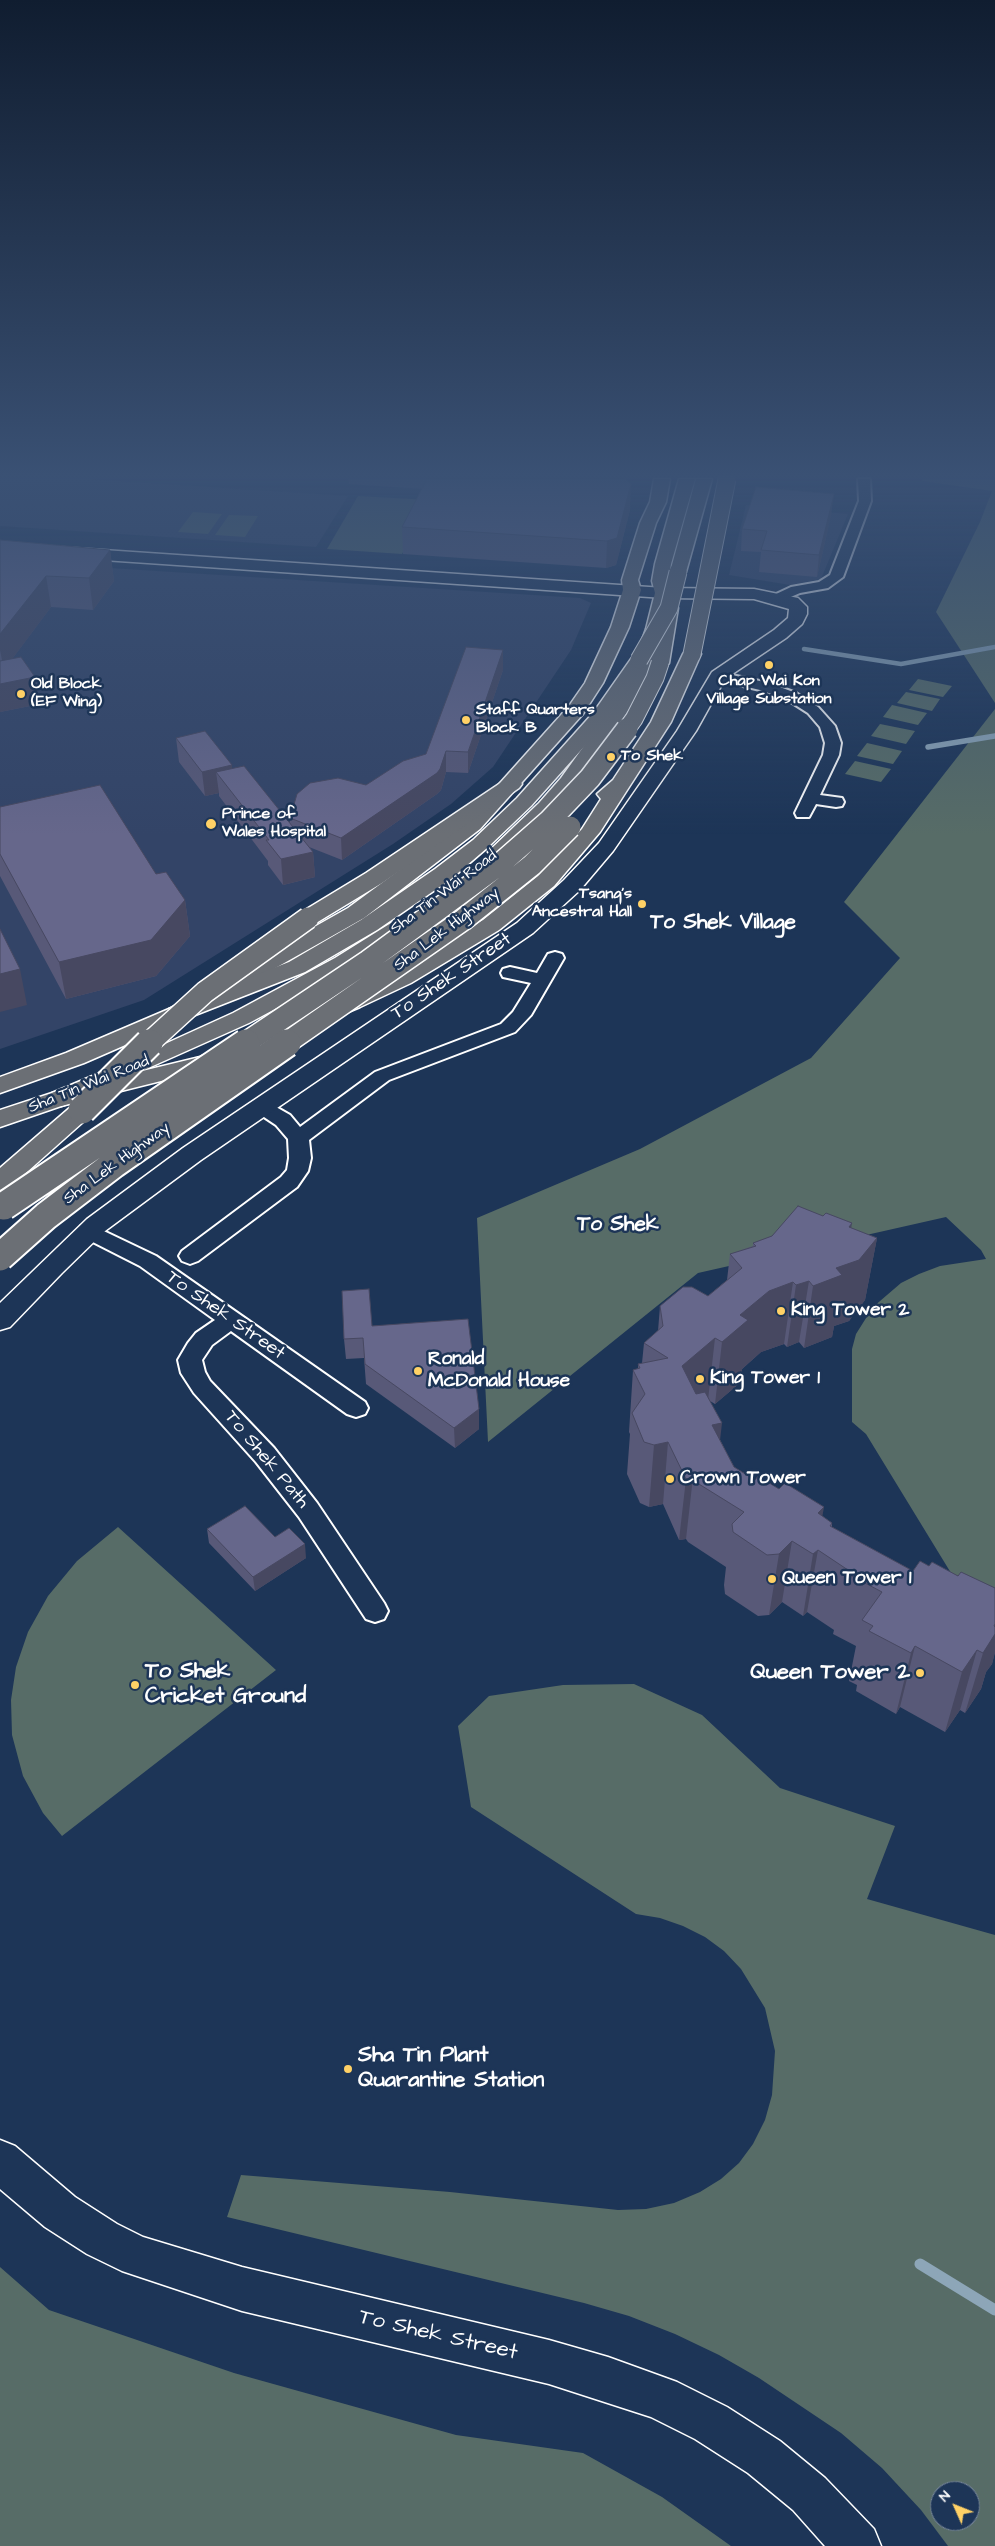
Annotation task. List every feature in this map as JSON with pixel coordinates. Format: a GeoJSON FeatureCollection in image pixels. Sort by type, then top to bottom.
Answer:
{"type":"FeatureCollection","features":[{"type":"Feature","properties":{"kind":"main road","name":"Sha Tin Wai Road"},"geometry":{"type":"LineString","coordinates":[[0,1085],[76,1058],[177,1014],[310,940],[392,888],[473,825],[512,784],[576,710],[594,683],[616,637],[627,598]]}},
{"type":"Feature","properties":{"kind":"main road","name":"Sha Tin Wai Road"},"geometry":{"type":"LineString","coordinates":[[0,1119],[60,1098],[195,1040],[314,980],[398,928],[495,856],[546,807],[568,782],[621,708],[638,676],[655,629],[663,598]]}},
{"type":"Feature","properties":{"kind":"main road"},"geometry":{"type":"LineString","coordinates":[[177,1014],[289,970],[312,958],[410,898],[480,844],[524,802],[600,717],[639,660],[663,598]]}},
{"type":"Feature","properties":{"kind":"main road","name":"Sha Lek Highway"},"geometry":{"type":"LineString","coordinates":[[0,1209],[383,951],[472,887],[535,834],[579,791],[634,719],[655,678],[660,663],[664,598]]}},
{"type":"Feature","properties":{"kind":"main road","name":"Sha Lek Highway"},"geometry":{"type":"LineString","coordinates":[[0,1257],[46,1216],[114,1164],[474,912],[532,865],[602,797],[620,784],[661,722],[692,654],[704,598]]}},
{"type":"Feature","properties":{"kind":"main road"},"geometry":{"type":"LineString","coordinates":[[0,1182],[70,1122],[151,1041],[205,992],[274,940],[382,874],[512,784]]}},
{"type":"Feature","properties":{"kind":"main road"},"geometry":{"type":"LineString","coordinates":[[60,1098],[208,1062],[344,1006],[403,978],[491,925],[546,881],[590,832],[620,784]]}},
{"type":"Feature","properties":{"kind":"street","name":"To Shek Street"},"geometry":{"type":"LineString","coordinates":[[0,1320],[89,1231],[192,1154],[525,928],[572,885],[606,847],[686,731],[718,676],[796,620],[798,607],[792,602],[779,598]]}},
{"type":"Feature","properties":{"kind":"street"},"geometry":{"type":"LineString","coordinates":[[718,676],[778,691],[802,703],[821,718],[831,735],[832,749],[807,805],[836,802]]}},
{"type":"Feature","properties":{"kind":"street"},"geometry":{"type":"LineString","coordinates":[[298,1138],[382,1076],[508,1028],[518,1020],[556,958]]}},
{"type":"Feature","properties":{"kind":"street"},"geometry":{"type":"LineString","coordinates":[[510,973],[542,980]]}},
{"type":"Feature","properties":{"kind":"street"},"geometry":{"type":"LineString","coordinates":[[190,1256],[289,1182],[297,1171],[300,1158],[298,1138],[283,1120],[262,1107]]}},
{"type":"Feature","properties":{"kind":"street","name":"To Shek Street"},"geometry":{"type":"LineString","coordinates":[[89,1231],[148,1261],[356,1408]]}},
{"type":"Feature","properties":{"kind":"street","name":"To Shek Path"},"geometry":{"type":"LineString","coordinates":[[231,1320],[204,1339],[196,1349],[190,1360],[193,1373],[202,1387],[265,1455],[308,1510],[375,1610]]}},
{"type":"Feature","properties":{"kind":"street","name":"To Shek Street"},"geometry":{"type":"LineString","coordinates":[[0,2160],[26,2186],[60,2212],[102,2239],[137,2256],[242,2289],[539,2360],[608,2379],[660,2398],[711,2423],[764,2457],[809,2494],[857,2546]]}},
{"type":"Feature","properties":{"kind":"shaded area","name":"Prince of Wales Hospital"},"geometry":{"type":"Polygon","coordinates":[[[0,598],[577,598],[591,603],[571,650],[493,767],[451,804],[393,844],[144,1000],[0,1049],[0,598]]]}},
{"type":"Feature","properties":{"kind":"green space"},"geometry":{"type":"Polygon","coordinates":[[[943,598],[995,598],[995,703],[936,612],[943,598]]]}},
{"type":"Feature","properties":{"kind":"green space"},"geometry":{"type":"Polygon","coordinates":[[[918,679],[952,686],[943,697],[909,690],[918,679]]]}},
{"type":"Feature","properties":{"kind":"green space"},"geometry":{"type":"Polygon","coordinates":[[[906,692],[940,699],[932,711],[897,703],[906,692]]]}},
{"type":"Feature","properties":{"kind":"green space"},"geometry":{"type":"Polygon","coordinates":[[[892,705],[927,713],[918,725],[883,717],[892,705]]]}},
{"type":"Feature","properties":{"kind":"green space"},"geometry":{"type":"Polygon","coordinates":[[[995,709],[995,1645],[866,1434],[852,1422],[852,1349],[856,1334],[873,1307],[901,1283],[919,1274],[940,1266],[986,1259],[981,1250],[946,1217],[698,1273],[488,1442],[477,1218],[640,1149],[811,1058],[900,958],[844,902],[995,709]]]}},
{"type":"Feature","properties":{"kind":"green space"},"geometry":{"type":"Polygon","coordinates":[[[880,724],[915,731],[906,744],[871,736],[880,724]]]}},
{"type":"Feature","properties":{"kind":"green space"},"geometry":{"type":"Polygon","coordinates":[[[867,743],[902,751],[893,764],[857,756],[867,743]]]}},
{"type":"Feature","properties":{"kind":"green space"},"geometry":{"type":"Polygon","coordinates":[[[855,761],[891,769],[881,782],[845,774],[855,761]]]}},
{"type":"Feature","properties":{"kind":"green space","name":"To Shek Cricket Ground"},"geometry":{"type":"Polygon","coordinates":[[[118,1527],[276,1670],[62,1836],[43,1813],[23,1776],[12,1735],[11,1700],[16,1667],[28,1632],[48,1596],[77,1561],[118,1527]]]}},
{"type":"Feature","properties":{"kind":"green space"},"geometry":{"type":"Polygon","coordinates":[[[634,1684],[702,1715],[780,1788],[895,1826],[867,1899],[995,1935],[995,2546],[948,2546],[937,2531],[980,2531],[980,2481],[930,2481],[930,2522],[882,2468],[841,2433],[759,2378],[719,2355],[675,2334],[629,2316],[584,2303],[227,2217],[241,2175],[450,2192],[618,2210],[646,2209],[674,2203],[700,2192],[721,2179],[739,2163],[753,2144],[765,2120],[772,2095],[775,2051],[765,2008],[741,1969],[724,1951],[705,1937],[683,1926],[660,1918],[636,1914],[471,1807],[458,1726],[489,1696],[563,1685],[634,1684]]]}},
{"type":"Feature","properties":{"kind":"green space"},"geometry":{"type":"Polygon","coordinates":[[[0,2267],[49,2310],[234,2373],[456,2435],[583,2453],[662,2497],[731,2546],[0,2546],[0,2267]]]}},
{"type":"Feature","properties":{"kind":"building"},"geometry":{"type":"Polygon","coordinates":[[[0,598],[29,598],[0,634],[0,598]]]}},
{"type":"Feature","properties":{"kind":"building"},"geometry":{"type":"Polygon","coordinates":[[[466,647],[503,650],[468,752],[446,751],[437,773],[341,838],[290,818],[297,794],[310,783],[338,778],[366,785],[403,761],[426,754],[466,647]]]}},
{"type":"Feature","properties":{"kind":"building"},"geometry":{"type":"Polygon","coordinates":[[[21,657],[35,677],[0,684],[0,661],[21,657]]]}},
{"type":"Feature","properties":{"kind":"building"},"geometry":{"type":"Polygon","coordinates":[[[205,731],[232,765],[202,772],[176,738],[205,731]]]}},
{"type":"Feature","properties":{"kind":"building"},"geometry":{"type":"Polygon","coordinates":[[[244,766],[313,852],[281,859],[266,840],[269,840],[216,772],[244,766]]]}},
{"type":"Feature","properties":{"kind":"building"},"geometry":{"type":"Polygon","coordinates":[[[100,785],[156,874],[166,872],[185,900],[151,940],[59,962],[0,854],[0,807],[100,785]]]}},
{"type":"Feature","properties":{"kind":"building"},"geometry":{"type":"Polygon","coordinates":[[[0,929],[20,969],[0,974],[0,929]]]}},
{"type":"Feature","properties":{"kind":"building"},"geometry":{"type":"Polygon","coordinates":[[[798,1206],[823,1216],[826,1213],[852,1223],[849,1227],[877,1238],[859,1260],[836,1268],[842,1275],[813,1286],[809,1281],[796,1285],[793,1282],[769,1291],[740,1315],[748,1320],[722,1342],[715,1338],[682,1366],[696,1394],[705,1392],[722,1423],[712,1425],[734,1467],[755,1480],[758,1476],[779,1489],[785,1483],[824,1507],[818,1513],[832,1523],[830,1526],[913,1571],[920,1561],[929,1566],[932,1562],[958,1576],[961,1572],[995,1588],[995,1634],[983,1653],[977,1650],[962,1672],[915,1646],[911,1653],[869,1631],[873,1626],[862,1620],[882,1592],[846,1573],[848,1570],[818,1550],[813,1554],[792,1541],[779,1554],[767,1555],[733,1532],[732,1524],[744,1512],[694,1481],[693,1477],[686,1479],[668,1442],[654,1445],[644,1442],[632,1413],[645,1394],[633,1370],[640,1368],[638,1364],[668,1358],[644,1343],[663,1326],[660,1306],[683,1287],[692,1287],[708,1296],[742,1268],[730,1254],[756,1246],[753,1243],[772,1236],[798,1206]]]}},
{"type":"Feature","properties":{"kind":"building","name":"Ronald McDonald House"},"geometry":{"type":"Polygon","coordinates":[[[369,1289],[372,1326],[468,1319],[479,1409],[454,1428],[365,1364],[363,1338],[344,1339],[342,1291],[369,1289]]]}},
{"type":"Feature","properties":{"kind":"building"},"geometry":{"type":"Polygon","coordinates":[[[245,1506],[275,1537],[289,1528],[305,1544],[253,1577],[207,1529],[245,1506]]]}},
{"type":"Feature","properties":{"kind":"waterway"},"geometry":{"type":"LineString","coordinates":[[804,649],[901,664],[995,647]]}},
{"type":"Feature","properties":{"kind":"waterway"},"geometry":{"type":"LineString","coordinates":[[928,747],[995,736]]}},
{"type":"Feature","properties":{"kind":"waterway"},"geometry":{"type":"LineString","coordinates":[[920,2264],[995,2310]]}},
{"type":"Feature","properties":{"kind":"place","name":"Chap Wai Kon Village Substation"},"geometry":{"type":"Point","coordinates":[769,665]}},
{"type":"Feature","properties":{"kind":"place","name":"Old Block (EF Wing)"},"geometry":{"type":"Point","coordinates":[21,694]}},
{"type":"Feature","properties":{"kind":"place","name":"Staff Quarters Block B"},"geometry":{"type":"Point","coordinates":[466,720]}},
{"type":"Feature","properties":{"kind":"place","name":"To Shek"},"geometry":{"type":"Point","coordinates":[611,757]}},
{"type":"Feature","properties":{"kind":"place","name":"Prince of Wales Hospital"},"geometry":{"type":"Point","coordinates":[211,824]}},
{"type":"Feature","properties":{"kind":"place","name":"Tsang's Ancestral Hall"},"geometry":{"type":"Point","coordinates":[642,904]}},
{"type":"Feature","properties":{"kind":"place","name":"King Tower 2"},"geometry":{"type":"Point","coordinates":[781,1311]}},
{"type":"Feature","properties":{"kind":"place","name":"Ronald McDonald House"},"geometry":{"type":"Point","coordinates":[418,1371]}},
{"type":"Feature","properties":{"kind":"place","name":"King Tower 1"},"geometry":{"type":"Point","coordinates":[700,1379]}},
{"type":"Feature","properties":{"kind":"place","name":"Crown Tower"},"geometry":{"type":"Point","coordinates":[670,1479]}},
{"type":"Feature","properties":{"kind":"place","name":"Queen Tower 1"},"geometry":{"type":"Point","coordinates":[772,1579]}},
{"type":"Feature","properties":{"kind":"place","name":"Queen Tower 2"},"geometry":{"type":"Point","coordinates":[920,1673]}},
{"type":"Feature","properties":{"kind":"place","name":"To Shek Cricket Ground"},"geometry":{"type":"Point","coordinates":[135,1685]}},
{"type":"Feature","properties":{"kind":"place","name":"Sha Tin Plant Quarantine Station"},"geometry":{"type":"Point","coordinates":[348,2069]}},
{"type":"Feature","properties":{"kind":"district","name":"To Shek Village"},"geometry":{"type":"Point","coordinates":[723,924]}},
{"type":"Feature","properties":{"kind":"district","name":"To Shek"},"geometry":{"type":"Point","coordinates":[618,1226]}}]}
